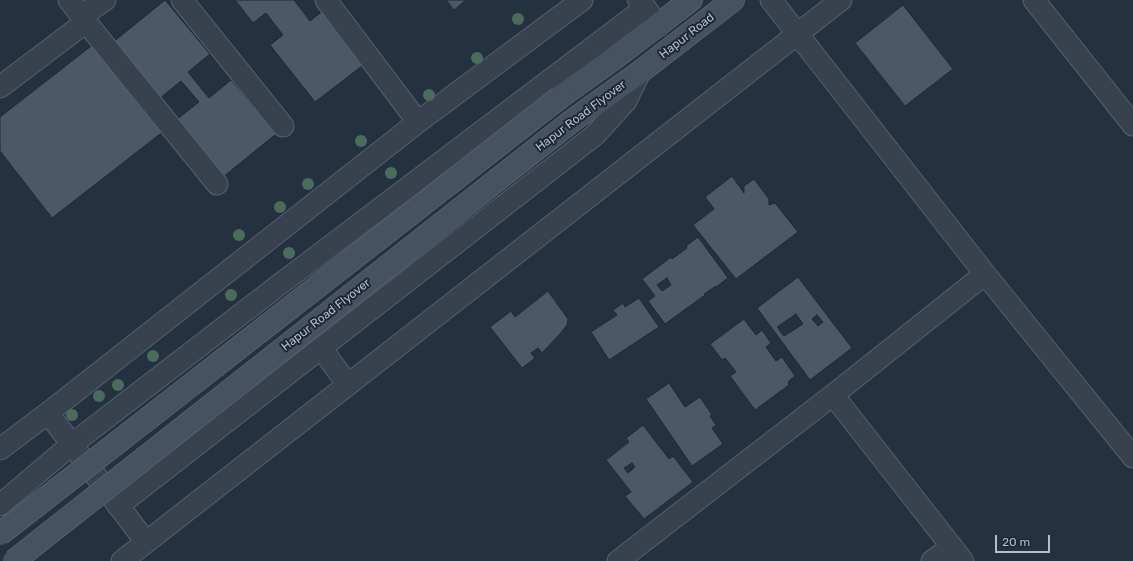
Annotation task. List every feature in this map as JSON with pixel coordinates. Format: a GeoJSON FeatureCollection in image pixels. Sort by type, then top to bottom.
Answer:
{"type":"FeatureCollection","features":[{"type":"Feature","properties":{"kind":"main road"},"geometry":{"type":"LineString","coordinates":[[0,534],[552,90],[616,57],[691,0]]}},
{"type":"Feature","properties":{"kind":"main road","name":"Hapur Road"},"geometry":{"type":"LineString","coordinates":[[640,72],[733,0]]}},
{"type":"Feature","properties":{"kind":"main road","name":"Hapur Road Flyover"},"geometry":{"type":"LineString","coordinates":[[14,561],[572,121],[640,72]]}},
{"type":"Feature","properties":{"kind":"street"},"geometry":{"type":"LineString","coordinates":[[69,0],[217,184]]}},
{"type":"Feature","properties":{"kind":"street"},"geometry":{"type":"LineString","coordinates":[[86,22],[86,13],[104,0]]}},
{"type":"Feature","properties":{"kind":"street"},"geometry":{"type":"LineString","coordinates":[[182,0],[283,126]]}},
{"type":"Feature","properties":{"kind":"street"},"geometry":{"type":"LineString","coordinates":[[326,0],[418,122]]}},
{"type":"Feature","properties":{"kind":"street"},"geometry":{"type":"LineString","coordinates":[[2,444],[48,413],[418,122],[582,0]]}},
{"type":"Feature","properties":{"kind":"street"},"geometry":{"type":"LineString","coordinates":[[771,0],[985,274],[1133,456]]}},
{"type":"Feature","properties":{"kind":"street"},"geometry":{"type":"LineString","coordinates":[[122,561],[841,0]]}},
{"type":"Feature","properties":{"kind":"street"},"geometry":{"type":"LineString","coordinates":[[1034,0],[1133,125]]}},
{"type":"Feature","properties":{"kind":"street"},"geometry":{"type":"LineString","coordinates":[[0,505],[71,445],[275,288],[552,90],[642,4],[658,26]]}},
{"type":"Feature","properties":{"kind":"street"},"geometry":{"type":"LineString","coordinates":[[0,88],[86,22]]}},
{"type":"Feature","properties":{"kind":"street"},"geometry":{"type":"LineString","coordinates":[[118,506],[595,135],[626,101],[640,72]]}},
{"type":"Feature","properties":{"kind":"street"},"geometry":{"type":"LineString","coordinates":[[618,561],[833,395],[985,274]]}},
{"type":"Feature","properties":{"kind":"street"},"geometry":{"type":"LineString","coordinates":[[321,348],[348,385]]}},
{"type":"Feature","properties":{"kind":"street"},"geometry":{"type":"LineString","coordinates":[[833,395],[957,554],[932,561]]}},
{"type":"Feature","properties":{"kind":"street"},"geometry":{"type":"LineString","coordinates":[[48,413],[146,542]]}},
{"type":"Feature","properties":{"kind":"building"},"geometry":{"type":"Polygon","coordinates":[[[165,0],[210,54],[188,72],[209,98],[231,80],[276,134],[223,177],[176,120],[199,102],[181,81],[159,99],[112,43],[165,0]]]}},
{"type":"Feature","properties":{"kind":"building"},"geometry":{"type":"Polygon","coordinates":[[[235,0],[294,0],[310,21],[324,10],[366,63],[315,102],[270,45],[283,35],[266,13],[253,23],[235,0]]]}},
{"type":"Feature","properties":{"kind":"building"},"geometry":{"type":"Polygon","coordinates":[[[446,0],[466,0],[454,10],[446,0]]]}},
{"type":"Feature","properties":{"kind":"building"},"geometry":{"type":"Polygon","coordinates":[[[903,5],[953,69],[905,106],[855,43],[903,5]]]}},
{"type":"Feature","properties":{"kind":"building"},"geometry":{"type":"Polygon","coordinates":[[[95,43],[164,131],[52,218],[0,151],[0,117],[95,43]]]}},
{"type":"Feature","properties":{"kind":"building"},"geometry":{"type":"Polygon","coordinates":[[[732,176],[744,193],[744,186],[754,179],[769,199],[769,205],[775,203],[798,232],[736,279],[693,225],[714,209],[705,197],[732,176]]]}},
{"type":"Feature","properties":{"kind":"building"},"geometry":{"type":"Polygon","coordinates":[[[698,237],[728,278],[704,294],[705,295],[665,324],[648,301],[655,296],[642,279],[671,257],[672,259],[687,248],[686,246],[698,237]],[[667,278],[657,285],[662,291],[671,285],[667,278]]]}},
{"type":"Feature","properties":{"kind":"building"},"geometry":{"type":"Polygon","coordinates":[[[798,277],[852,348],[810,380],[757,308],[798,277]],[[796,314],[777,327],[784,336],[803,324],[796,314]],[[817,315],[812,319],[818,326],[823,322],[817,315]]]}},
{"type":"Feature","properties":{"kind":"building"},"geometry":{"type":"Polygon","coordinates":[[[548,291],[568,319],[567,325],[542,353],[538,348],[531,353],[535,358],[522,368],[490,327],[511,311],[515,317],[548,291]]]}},
{"type":"Feature","properties":{"kind":"building"},"geometry":{"type":"Polygon","coordinates":[[[639,298],[659,327],[609,360],[591,332],[617,315],[613,310],[623,303],[625,307],[639,298]]]}},
{"type":"Feature","properties":{"kind":"building"},"geometry":{"type":"Polygon","coordinates":[[[744,319],[756,335],[762,330],[771,343],[766,347],[776,361],[782,357],[795,376],[788,382],[789,385],[755,410],[730,376],[736,372],[725,358],[722,360],[710,344],[744,319]]]}},
{"type":"Feature","properties":{"kind":"building"},"geometry":{"type":"Polygon","coordinates":[[[669,383],[685,407],[700,397],[712,415],[710,416],[716,425],[712,428],[723,444],[692,466],[646,399],[669,383]]]}},
{"type":"Feature","properties":{"kind":"building"},"geometry":{"type":"Polygon","coordinates":[[[643,425],[669,459],[673,456],[693,482],[644,519],[625,496],[631,492],[606,460],[629,442],[626,438],[643,425]],[[632,463],[624,468],[628,473],[635,467],[632,463]]]}}]}
